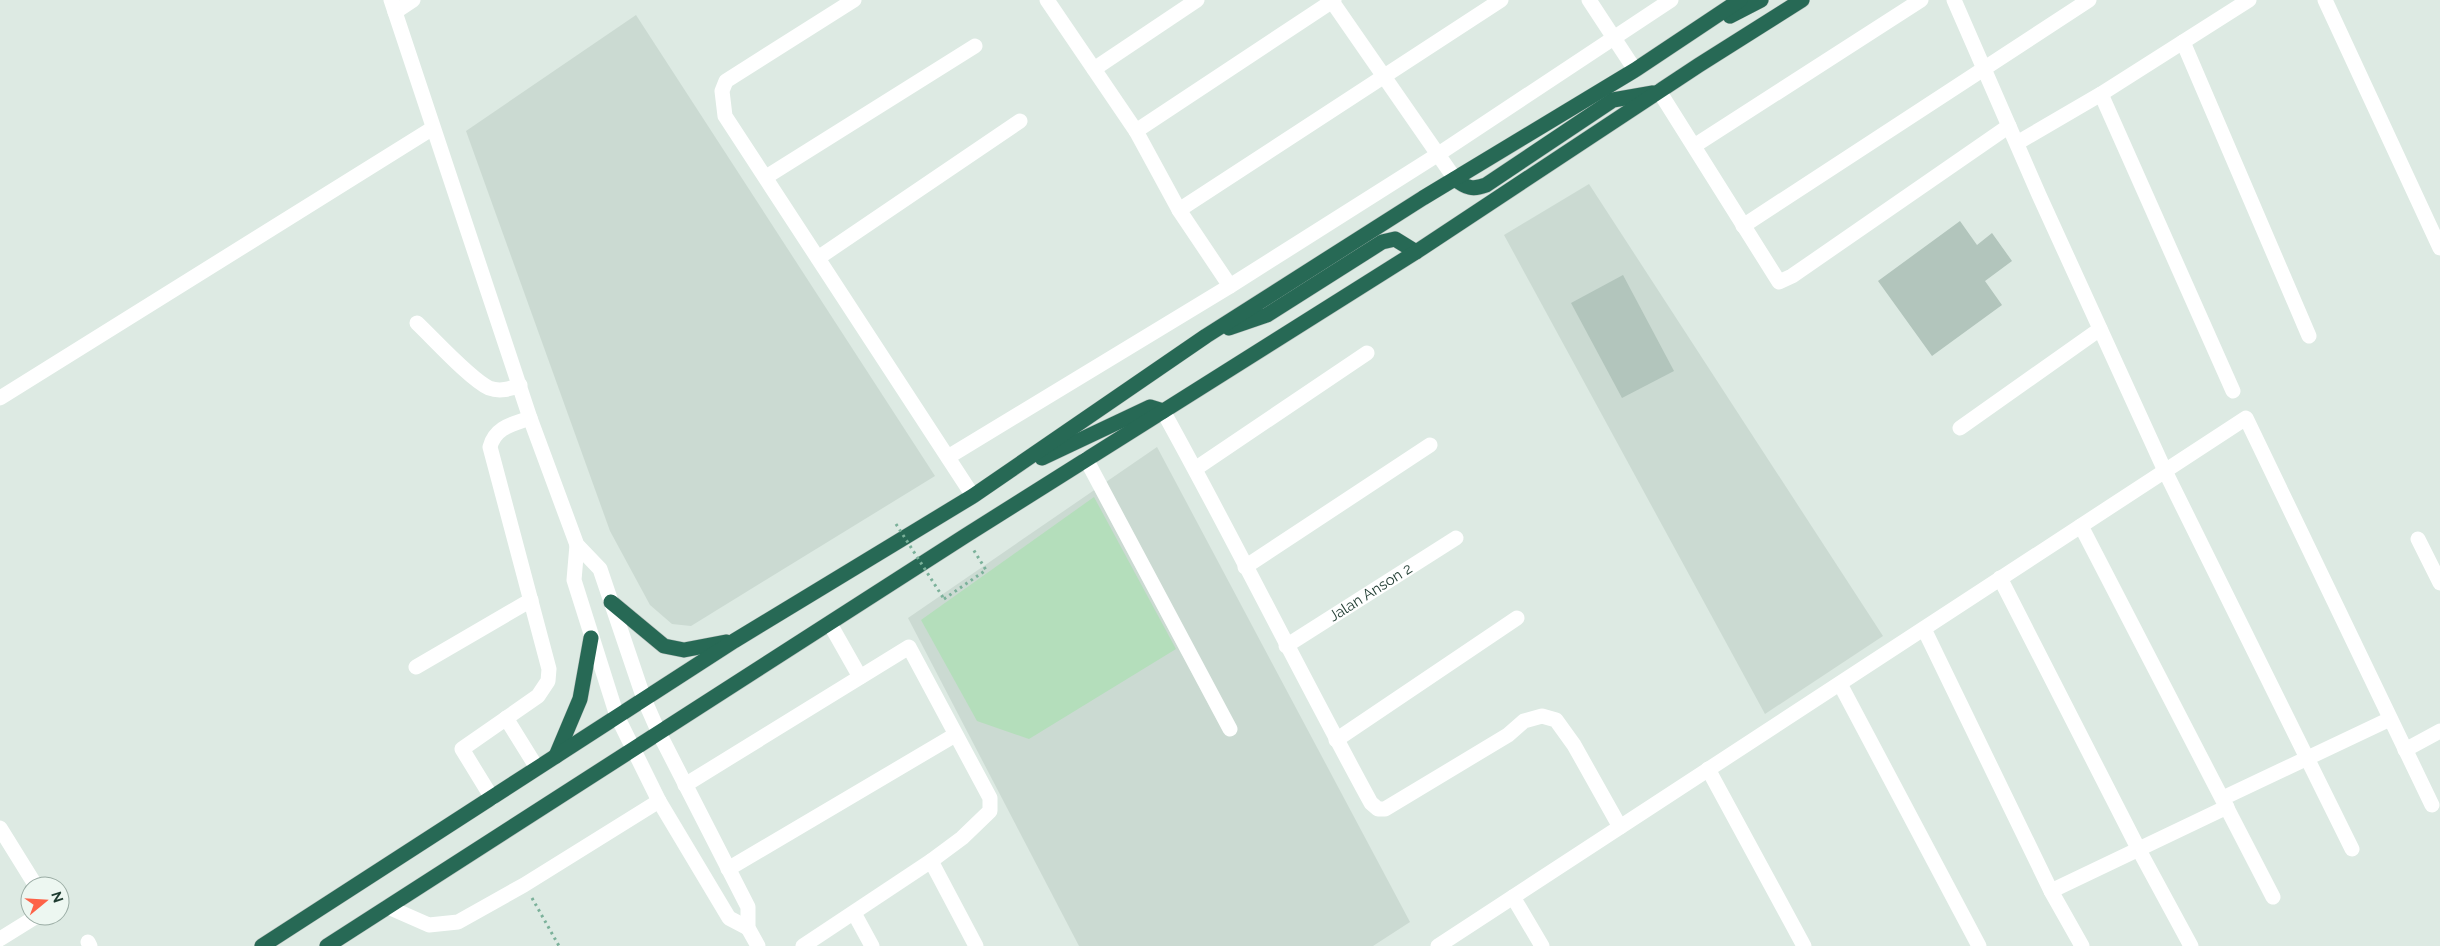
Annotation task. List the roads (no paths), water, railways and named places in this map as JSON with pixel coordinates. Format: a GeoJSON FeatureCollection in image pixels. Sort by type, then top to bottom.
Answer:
{"type":"FeatureCollection","features":[{"type":"Feature","properties":{"kind":"highway"},"geometry":{"type":"LineString","coordinates":[[262,946],[734,641],[974,496],[1206,336],[1455,179],[1635,70],[1740,0]]}},
{"type":"Feature","properties":{"kind":"highway"},"geometry":{"type":"LineString","coordinates":[[1669,48],[1761,0]]}},
{"type":"Feature","properties":{"kind":"highway"},"geometry":{"type":"LineString","coordinates":[[328,946],[964,536],[1416,252],[1659,91],[1802,0]]}},
{"type":"Feature","properties":{"kind":"highway"},"geometry":{"type":"LineString","coordinates":[[1455,179],[1464,187],[1476,189],[1486,185],[1614,100],[1659,91]]}},
{"type":"Feature","properties":{"kind":"highway"},"geometry":{"type":"LineString","coordinates":[[1206,336],[1267,315],[1382,242],[1395,239],[1416,252]]}},
{"type":"Feature","properties":{"kind":"highway"},"geometry":{"type":"LineString","coordinates":[[1004,475],[1141,410],[1150,407],[1163,412]]}},
{"type":"Feature","properties":{"kind":"highway"},"geometry":{"type":"LineString","coordinates":[[611,602],[664,646],[684,650],[734,641]]}},
{"type":"Feature","properties":{"kind":"highway"},"geometry":{"type":"LineString","coordinates":[[556,756],[580,699],[591,638]]}},
{"type":"Feature","properties":{"kind":"street"},"geometry":{"type":"LineString","coordinates":[[413,0],[393,6],[530,418],[577,545],[600,569],[644,699],[659,733],[748,907],[748,928],[758,946]]}},
{"type":"Feature","properties":{"kind":"street"},"geometry":{"type":"LineString","coordinates":[[854,0],[726,81],[722,91],[726,116],[974,496]]}},
{"type":"Feature","properties":{"kind":"street"},"geometry":{"type":"LineString","coordinates":[[1048,0],[1136,131],[1179,210],[1230,286]]}},
{"type":"Feature","properties":{"kind":"street"},"geometry":{"type":"LineString","coordinates":[[1094,69],[1197,0]]}},
{"type":"Feature","properties":{"kind":"street"},"geometry":{"type":"LineString","coordinates":[[1179,210],[1502,0]]}},
{"type":"Feature","properties":{"kind":"street"},"geometry":{"type":"LineString","coordinates":[[1588,0],[1635,70]]}},
{"type":"Feature","properties":{"kind":"street"},"geometry":{"type":"LineString","coordinates":[[948,457],[1230,286],[1437,156],[1671,0]]}},
{"type":"Feature","properties":{"kind":"street"},"geometry":{"type":"LineString","coordinates":[[1694,146],[1921,0]]}},
{"type":"Feature","properties":{"kind":"street"},"geometry":{"type":"LineString","coordinates":[[1954,0],[2100,330],[2165,471],[2352,849]]}},
{"type":"Feature","properties":{"kind":"street"},"geometry":{"type":"LineString","coordinates":[[1743,226],[2089,0]]}},
{"type":"Feature","properties":{"kind":"street"},"geometry":{"type":"LineString","coordinates":[[2017,143],[2101,94],[2249,0]]}},
{"type":"Feature","properties":{"kind":"street"},"geometry":{"type":"LineString","coordinates":[[2325,0],[2440,248]]}},
{"type":"Feature","properties":{"kind":"street"},"geometry":{"type":"LineString","coordinates":[[1136,131],[1332,1],[1437,156],[1455,179]]}},
{"type":"Feature","properties":{"kind":"street"},"geometry":{"type":"LineString","coordinates":[[2183,42],[2309,336]]}},
{"type":"Feature","properties":{"kind":"street"},"geometry":{"type":"LineString","coordinates":[[766,177],[975,46]]}},
{"type":"Feature","properties":{"kind":"street"},"geometry":{"type":"LineString","coordinates":[[1659,91],[1776,279],[1782,282],[2009,126]]}},
{"type":"Feature","properties":{"kind":"street"},"geometry":{"type":"LineString","coordinates":[[2101,94],[2234,391]]}},
{"type":"Feature","properties":{"kind":"street"},"geometry":{"type":"LineString","coordinates":[[818,258],[1020,121]]}},
{"type":"Feature","properties":{"kind":"street"},"geometry":{"type":"LineString","coordinates":[[0,398],[433,128]]}},
{"type":"Feature","properties":{"kind":"street"},"geometry":{"type":"LineString","coordinates":[[417,323],[478,380],[490,388],[504,390],[520,386]]}},
{"type":"Feature","properties":{"kind":"street"},"geometry":{"type":"LineString","coordinates":[[1960,428],[2100,330]]}},
{"type":"Feature","properties":{"kind":"street"},"geometry":{"type":"LineString","coordinates":[[1195,469],[1367,353]]}},
{"type":"Feature","properties":{"kind":"street"},"geometry":{"type":"LineString","coordinates":[[1163,412],[1371,803],[1378,809],[1385,809],[1508,735],[1524,721],[1542,716],[1556,720],[1574,745],[1620,827]]}},
{"type":"Feature","properties":{"kind":"street"},"geometry":{"type":"LineString","coordinates":[[492,798],[462,749],[538,696],[548,682],[549,669],[490,447],[492,438],[501,429],[530,418]]}},
{"type":"Feature","properties":{"kind":"street"},"geometry":{"type":"LineString","coordinates":[[1438,946],[2246,418],[2432,805]]}},
{"type":"Feature","properties":{"kind":"street"},"geometry":{"type":"LineString","coordinates":[[1245,567],[1430,445]]}},
{"type":"Feature","properties":{"kind":"street"},"geometry":{"type":"LineString","coordinates":[[1086,459],[1230,729]]}},
{"type":"Feature","properties":{"kind":"street"},"geometry":{"type":"LineString","coordinates":[[2081,526],[2273,897]]}},
{"type":"Feature","properties":{"kind":"street","name":"Jalan Anson 2"},"geometry":{"type":"LineString","coordinates":[[1286,646],[1456,538]]}},
{"type":"Feature","properties":{"kind":"street"},"geometry":{"type":"LineString","coordinates":[[2418,539],[2440,583]]}},
{"type":"Feature","properties":{"kind":"street"},"geometry":{"type":"LineString","coordinates":[[577,545],[574,580],[617,716],[659,801],[730,918],[748,928]]}},
{"type":"Feature","properties":{"kind":"street"},"geometry":{"type":"LineString","coordinates":[[2000,578],[2138,850],[2191,946]]}},
{"type":"Feature","properties":{"kind":"street"},"geometry":{"type":"LineString","coordinates":[[416,667],[531,600]]}},
{"type":"Feature","properties":{"kind":"street"},"geometry":{"type":"LineString","coordinates":[[1336,740],[1517,618]]}},
{"type":"Feature","properties":{"kind":"street"},"geometry":{"type":"LineString","coordinates":[[830,624],[860,677]]}},
{"type":"Feature","properties":{"kind":"street"},"geometry":{"type":"LineString","coordinates":[[1924,629],[2051,891],[2082,946]]}},
{"type":"Feature","properties":{"kind":"street"},"geometry":{"type":"LineString","coordinates":[[685,785],[909,647],[985,786],[990,798],[990,811],[968,832],[931,861],[803,946]]}},
{"type":"Feature","properties":{"kind":"street"},"geometry":{"type":"LineString","coordinates":[[1840,684],[1979,946]]}},
{"type":"Feature","properties":{"kind":"street"},"geometry":{"type":"LineString","coordinates":[[506,718],[537,768]]}},
{"type":"Feature","properties":{"kind":"street"},"geometry":{"type":"LineString","coordinates":[[2051,891],[2138,850],[2308,758],[2390,719]]}},
{"type":"Feature","properties":{"kind":"street"},"geometry":{"type":"LineString","coordinates":[[2405,750],[2440,730]]}},
{"type":"Feature","properties":{"kind":"street"},"geometry":{"type":"LineString","coordinates":[[728,868],[955,734]]}},
{"type":"Feature","properties":{"kind":"street"},"geometry":{"type":"LineString","coordinates":[[1708,769],[1804,946]]}},
{"type":"Feature","properties":{"kind":"street"},"geometry":{"type":"LineString","coordinates":[[388,907],[429,925],[458,922],[524,885],[659,801]]}},
{"type":"Feature","properties":{"kind":"street"},"geometry":{"type":"LineString","coordinates":[[0,828],[30,876]]}},
{"type":"Feature","properties":{"kind":"street"},"geometry":{"type":"LineString","coordinates":[[931,861],[976,946]]}},
{"type":"Feature","properties":{"kind":"street"},"geometry":{"type":"LineString","coordinates":[[1513,896],[1542,946]]}},
{"type":"Feature","properties":{"kind":"street"},"geometry":{"type":"LineString","coordinates":[[854,913],[872,946]]}},
{"type":"Feature","properties":{"kind":"street"},"geometry":{"type":"LineString","coordinates":[[0,939],[21,926]]}}]}
